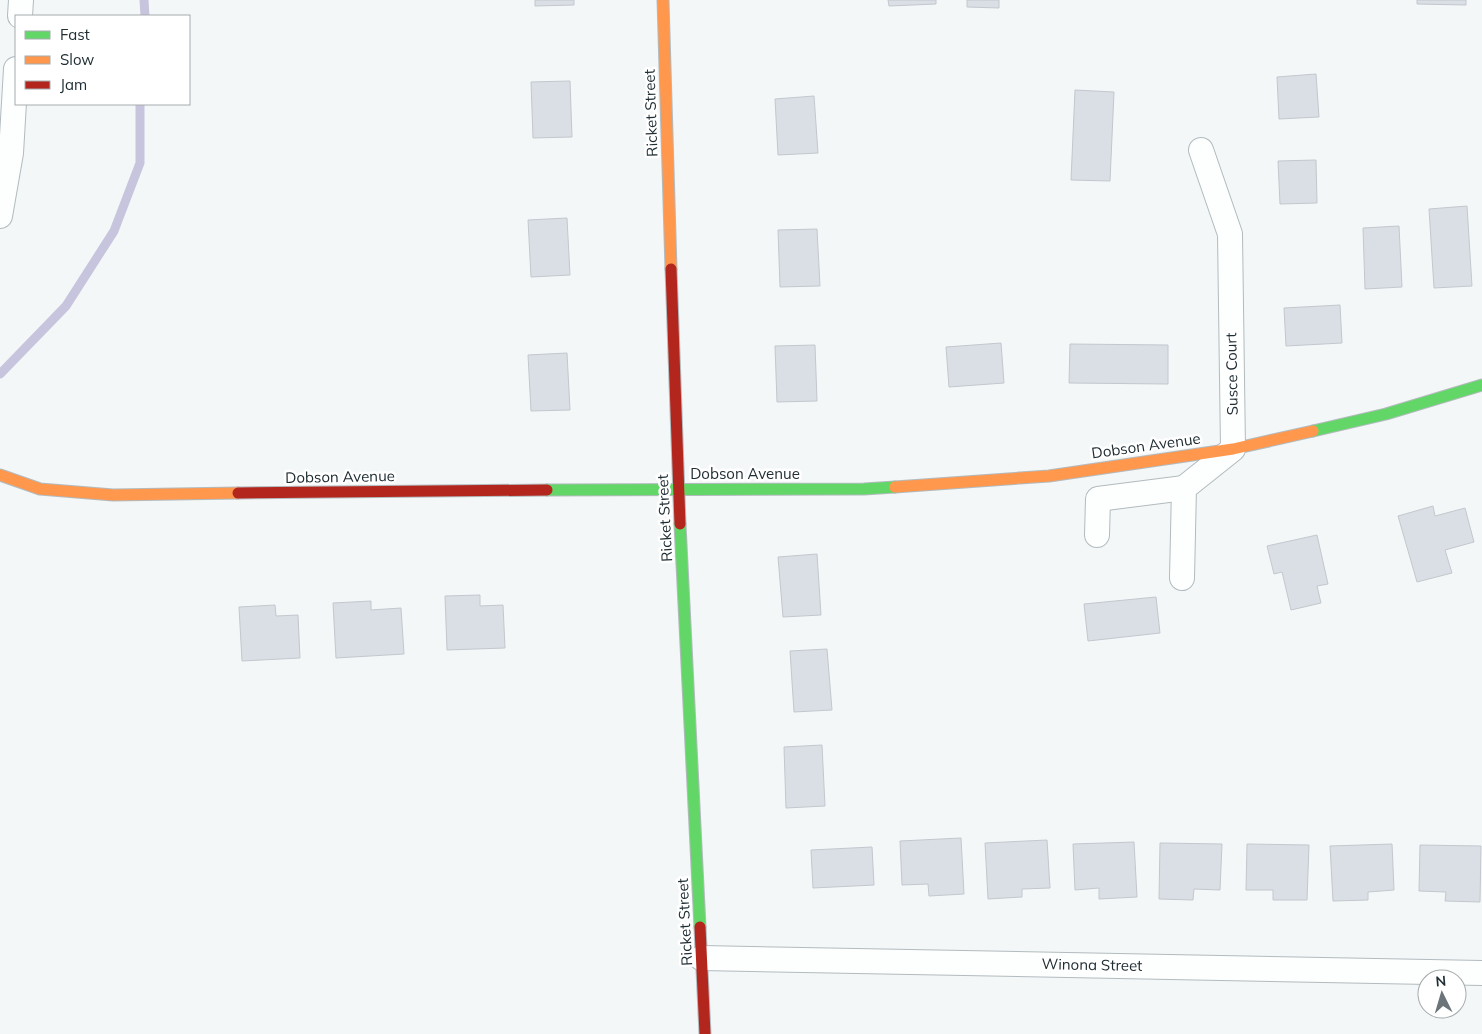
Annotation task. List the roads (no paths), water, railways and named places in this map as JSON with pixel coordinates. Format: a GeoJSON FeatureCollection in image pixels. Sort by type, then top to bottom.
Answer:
{"type":"FeatureCollection","features":[{"type":"Feature","properties":{"kind":"street"},"geometry":{"type":"LineString","coordinates":[[20,15],[21,0]]}},
{"type":"Feature","properties":{"kind":"street","name":"Ricket Street"},"geometry":{"type":"LineString","coordinates":[[663,0],[678,488],[705,1034]]}},
{"type":"Feature","properties":{"kind":"street"},"geometry":{"type":"LineString","coordinates":[[0,216],[11,153],[15,86]]}},
{"type":"Feature","properties":{"kind":"street","name":"Susce Court"},"geometry":{"type":"LineString","coordinates":[[1201,150],[1230,234],[1234,449]]}},
{"type":"Feature","properties":{"kind":"street","name":"Dobson Avenue"},"geometry":{"type":"LineString","coordinates":[[0,475],[40,489],[113,495],[678,488],[864,489],[1049,476],[1234,449],[1386,414],[1482,385]]}},
{"type":"Feature","properties":{"kind":"street"},"geometry":{"type":"LineString","coordinates":[[1097,535],[1098,499],[1184,488],[1234,449]]}},
{"type":"Feature","properties":{"kind":"street"},"geometry":{"type":"LineString","coordinates":[[1182,578],[1184,488]]}},
{"type":"Feature","properties":{"kind":"street","name":"Winona Street"},"geometry":{"type":"LineString","coordinates":[[701,958],[1482,973]]}},
{"type":"Feature","properties":{"kind":"waterway"},"geometry":{"type":"LineString","coordinates":[[144,0],[145,15]]}},
{"type":"Feature","properties":{"kind":"waterway"},"geometry":{"type":"LineString","coordinates":[[0,374],[66,306],[114,231],[140,163],[140,105]]}}]}
